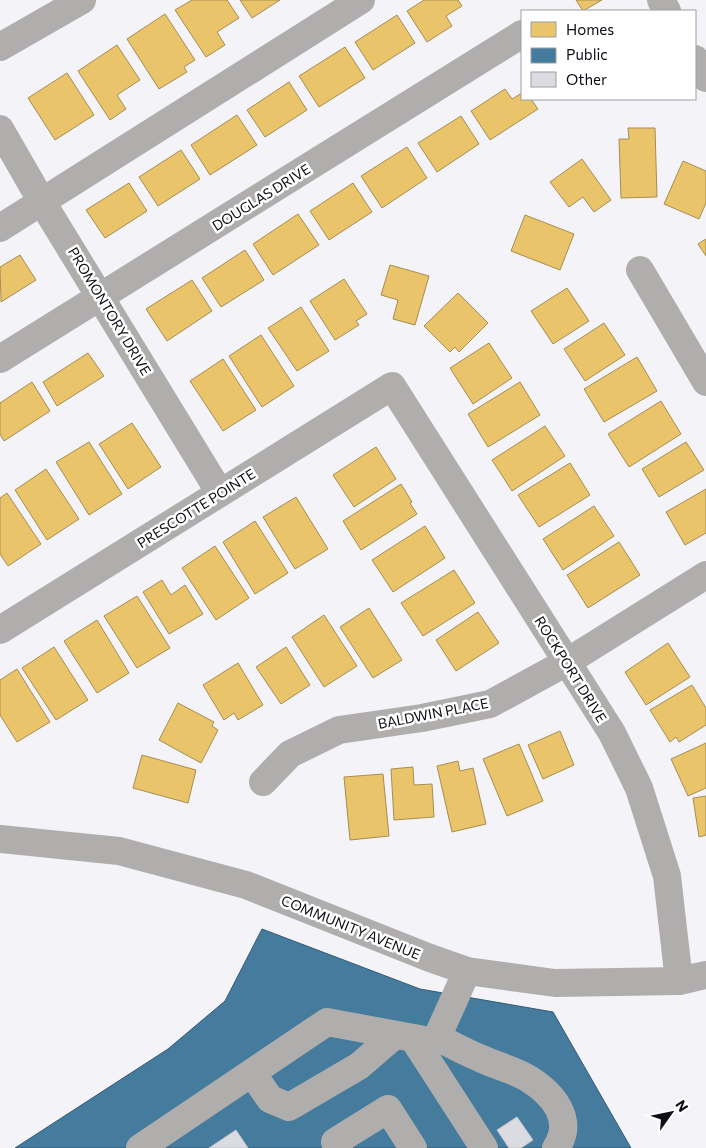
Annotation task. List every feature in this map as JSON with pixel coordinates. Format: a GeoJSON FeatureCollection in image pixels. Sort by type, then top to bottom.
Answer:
{"type":"FeatureCollection","features":[{"type":"Feature","properties":{"kind":"street"},"geometry":{"type":"LineString","coordinates":[[0,47],[82,0]]}},
{"type":"Feature","properties":{"kind":"street"},"geometry":{"type":"LineString","coordinates":[[0,228],[361,0]]}},
{"type":"Feature","properties":{"kind":"street","name":"DOUGLAS DRIVE"},"geometry":{"type":"LineString","coordinates":[[0,359],[521,35]]}},
{"type":"Feature","properties":{"kind":"street"},"geometry":{"type":"LineString","coordinates":[[696,61],[706,78]]}},
{"type":"Feature","properties":{"kind":"street","name":"PROMONTORY DRIVE"},"geometry":{"type":"LineString","coordinates":[[0,129],[42,202],[220,492]]}},
{"type":"Feature","properties":{"kind":"street"},"geometry":{"type":"LineString","coordinates":[[640,270],[706,382]]}},
{"type":"Feature","properties":{"kind":"street","name":"PRESCOTTE POINTE"},"geometry":{"type":"LineString","coordinates":[[0,630],[392,386]]}},
{"type":"Feature","properties":{"kind":"street","name":"ROCKPORT DRIVE"},"geometry":{"type":"LineString","coordinates":[[392,386],[612,733],[639,788],[667,876],[678,981]]}},
{"type":"Feature","properties":{"kind":"street","name":"BALDWIN PLACE"},"geometry":{"type":"LineString","coordinates":[[263,782],[290,754],[339,730],[422,718],[490,704],[567,662],[706,575]]}},
{"type":"Feature","properties":{"kind":"street","name":"COMMUNITY AVENUE"},"geometry":{"type":"LineString","coordinates":[[0,839],[119,850],[246,886],[467,971],[555,983],[678,981],[706,975]]}},
{"type":"Feature","properties":{"kind":"street"},"geometry":{"type":"LineString","coordinates":[[252,1073],[270,1099],[289,1107],[359,1066],[415,1037],[467,971]]}},
{"type":"Feature","properties":{"kind":"street"},"geometry":{"type":"LineString","coordinates":[[140,1148],[327,1022],[415,1037],[480,1058],[527,1078],[540,1086],[556,1104],[564,1118],[563,1136],[556,1148]]}},
{"type":"Feature","properties":{"kind":"street"},"geometry":{"type":"LineString","coordinates":[[415,1037],[484,1148]]}},
{"type":"Feature","properties":{"kind":"street"},"geometry":{"type":"LineString","coordinates":[[339,1148],[335,1142],[388,1109],[413,1148]]}},
{"type":"Feature","properties":{"kind":"building: Homes"},"geometry":{"type":"Polygon","coordinates":[[[192,0],[227,0],[239,18],[217,32],[225,45],[206,57],[175,10],[192,0]]]}},
{"type":"Feature","properties":{"kind":"building: Homes"},"geometry":{"type":"Polygon","coordinates":[[[240,0],[280,0],[252,18],[240,0]]]}},
{"type":"Feature","properties":{"kind":"building: Homes"},"geometry":{"type":"Polygon","coordinates":[[[424,0],[458,0],[462,6],[446,16],[452,26],[427,42],[407,11],[424,0]]]}},
{"type":"Feature","properties":{"kind":"building: Homes"},"geometry":{"type":"Polygon","coordinates":[[[576,0],[602,0],[585,10],[582,10],[576,0]]]}},
{"type":"Feature","properties":{"kind":"building: Homes"},"geometry":{"type":"Polygon","coordinates":[[[165,14],[195,60],[184,67],[187,72],[159,89],[127,39],[165,14]]]}},
{"type":"Feature","properties":{"kind":"building: Homes"},"geometry":{"type":"Polygon","coordinates":[[[397,15],[415,43],[373,70],[355,42],[397,15]]]}},
{"type":"Feature","properties":{"kind":"building: Homes"},"geometry":{"type":"Polygon","coordinates":[[[117,45],[140,80],[117,95],[126,109],[110,120],[78,71],[117,45]]]}},
{"type":"Feature","properties":{"kind":"building: Homes"},"geometry":{"type":"Polygon","coordinates":[[[345,47],[365,78],[319,107],[299,76],[345,47]]]}},
{"type":"Feature","properties":{"kind":"building: Homes"},"geometry":{"type":"Polygon","coordinates":[[[67,73],[94,115],[55,140],[28,98],[67,73]]]}},
{"type":"Feature","properties":{"kind":"building: Homes"},"geometry":{"type":"Polygon","coordinates":[[[289,82],[307,110],[265,137],[247,110],[289,82]]]}},
{"type":"Feature","properties":{"kind":"building: Homes"},"geometry":{"type":"Polygon","coordinates":[[[505,89],[512,99],[521,94],[521,100],[532,100],[538,109],[490,140],[471,111],[505,89]]]}},
{"type":"Feature","properties":{"kind":"building: Homes"},"geometry":{"type":"Polygon","coordinates":[[[237,115],[257,145],[210,175],[191,145],[237,115]]]}},
{"type":"Feature","properties":{"kind":"building: Homes"},"geometry":{"type":"Polygon","coordinates":[[[461,116],[479,144],[437,172],[418,143],[461,116]]]}},
{"type":"Feature","properties":{"kind":"building: Homes"},"geometry":{"type":"Polygon","coordinates":[[[628,128],[655,128],[657,197],[621,198],[619,139],[629,139],[628,128]]]}},
{"type":"Feature","properties":{"kind":"building: Homes"},"geometry":{"type":"Polygon","coordinates":[[[407,147],[427,178],[382,208],[361,176],[407,147]]]}},
{"type":"Feature","properties":{"kind":"building: Homes"},"geometry":{"type":"Polygon","coordinates":[[[181,150],[200,179],[158,206],[139,177],[181,150]]]}},
{"type":"Feature","properties":{"kind":"building: Homes"},"geometry":{"type":"Polygon","coordinates":[[[582,159],[611,200],[594,212],[583,197],[569,207],[550,182],[582,159]]]}},
{"type":"Feature","properties":{"kind":"building: Homes"},"geometry":{"type":"Polygon","coordinates":[[[683,161],[706,171],[706,203],[699,219],[664,204],[683,161]]]}},
{"type":"Feature","properties":{"kind":"building: Homes"},"geometry":{"type":"Polygon","coordinates":[[[129,183],[147,211],[105,238],[86,210],[129,183]]]}},
{"type":"Feature","properties":{"kind":"building: Homes"},"geometry":{"type":"Polygon","coordinates":[[[353,183],[372,212],[329,240],[310,211],[353,183]]]}},
{"type":"Feature","properties":{"kind":"building: Homes"},"geometry":{"type":"Polygon","coordinates":[[[298,214],[319,245],[273,275],[253,244],[298,214]]]}},
{"type":"Feature","properties":{"kind":"building: Homes"},"geometry":{"type":"Polygon","coordinates":[[[525,215],[574,234],[560,270],[511,251],[525,215]]]}},
{"type":"Feature","properties":{"kind":"building: Homes"},"geometry":{"type":"Polygon","coordinates":[[[706,239],[706,256],[698,244],[706,239]]]}},
{"type":"Feature","properties":{"kind":"building: Homes"},"geometry":{"type":"Polygon","coordinates":[[[245,250],[264,280],[221,307],[202,278],[245,250]]]}},
{"type":"Feature","properties":{"kind":"building: Homes"},"geometry":{"type":"Polygon","coordinates":[[[20,255],[36,280],[1,302],[0,267],[20,255]]]}},
{"type":"Feature","properties":{"kind":"building: Homes"},"geometry":{"type":"Polygon","coordinates":[[[390,265],[429,276],[415,325],[393,319],[398,300],[381,295],[390,265]]]}},
{"type":"Feature","properties":{"kind":"building: Homes"},"geometry":{"type":"Polygon","coordinates":[[[344,279],[367,314],[356,321],[359,325],[335,340],[310,301],[344,279]]]}},
{"type":"Feature","properties":{"kind":"building: Homes"},"geometry":{"type":"Polygon","coordinates":[[[192,280],[212,311],[167,341],[146,309],[192,280]]]}},
{"type":"Feature","properties":{"kind":"building: Homes"},"geometry":{"type":"Polygon","coordinates":[[[567,288],[589,321],[553,344],[531,311],[567,288]]]}},
{"type":"Feature","properties":{"kind":"building: Homes"},"geometry":{"type":"Polygon","coordinates":[[[458,293],[488,323],[459,352],[455,347],[450,352],[424,326],[458,293]]]}},
{"type":"Feature","properties":{"kind":"building: Homes"},"geometry":{"type":"Polygon","coordinates":[[[301,307],[329,351],[297,371],[268,328],[301,307]]]}},
{"type":"Feature","properties":{"kind":"building: Homes"},"geometry":{"type":"Polygon","coordinates":[[[604,323],[625,355],[585,381],[564,349],[604,323]]]}},
{"type":"Feature","properties":{"kind":"building: Homes"},"geometry":{"type":"Polygon","coordinates":[[[261,335],[294,386],[262,407],[229,356],[261,335]]]}},
{"type":"Feature","properties":{"kind":"building: Homes"},"geometry":{"type":"Polygon","coordinates":[[[489,343],[512,378],[473,404],[450,368],[489,343]]]}},
{"type":"Feature","properties":{"kind":"building: Homes"},"geometry":{"type":"Polygon","coordinates":[[[88,353],[104,376],[57,406],[43,382],[88,353]]]}},
{"type":"Feature","properties":{"kind":"building: Homes"},"geometry":{"type":"Polygon","coordinates":[[[637,357],[657,391],[604,422],[584,389],[637,357]]]}},
{"type":"Feature","properties":{"kind":"building: Homes"},"geometry":{"type":"Polygon","coordinates":[[[223,359],[256,410],[223,431],[190,381],[223,359]]]}},
{"type":"Feature","properties":{"kind":"building: Homes"},"geometry":{"type":"Polygon","coordinates":[[[32,382],[50,411],[4,441],[0,434],[0,403],[32,382]]]}},
{"type":"Feature","properties":{"kind":"building: Homes"},"geometry":{"type":"Polygon","coordinates":[[[520,382],[540,415],[488,447],[468,414],[520,382]]]}},
{"type":"Feature","properties":{"kind":"building: Homes"},"geometry":{"type":"Polygon","coordinates":[[[661,401],[681,434],[629,467],[608,434],[661,401]]]}},
{"type":"Feature","properties":{"kind":"building: Homes"},"geometry":{"type":"Polygon","coordinates":[[[132,423],[161,467],[128,489],[99,444],[132,423]]]}},
{"type":"Feature","properties":{"kind":"building: Homes"},"geometry":{"type":"Polygon","coordinates":[[[545,426],[565,456],[512,491],[492,460],[545,426]]]}},
{"type":"Feature","properties":{"kind":"building: Homes"},"geometry":{"type":"Polygon","coordinates":[[[89,442],[122,494],[89,515],[56,462],[89,442]]]}},
{"type":"Feature","properties":{"kind":"building: Homes"},"geometry":{"type":"Polygon","coordinates":[[[686,442],[704,470],[659,497],[642,469],[686,442]]]}},
{"type":"Feature","properties":{"kind":"building: Homes"},"geometry":{"type":"Polygon","coordinates":[[[376,447],[396,479],[354,507],[333,475],[376,447]]]}},
{"type":"Feature","properties":{"kind":"building: Homes"},"geometry":{"type":"Polygon","coordinates":[[[570,463],[590,495],[539,527],[518,495],[570,463]]]}},
{"type":"Feature","properties":{"kind":"building: Homes"},"geometry":{"type":"Polygon","coordinates":[[[46,469],[79,519],[47,540],[15,490],[46,469]]]}},
{"type":"Feature","properties":{"kind":"building: Homes"},"geometry":{"type":"Polygon","coordinates":[[[401,484],[417,514],[361,550],[343,521],[401,484]]]}},
{"type":"Feature","properties":{"kind":"building: Homes"},"geometry":{"type":"Polygon","coordinates":[[[706,489],[706,533],[685,545],[666,512],[706,489]]]}},
{"type":"Feature","properties":{"kind":"building: Homes"},"geometry":{"type":"Polygon","coordinates":[[[7,493],[41,544],[8,566],[0,554],[0,498],[7,493]]]}},
{"type":"Feature","properties":{"kind":"building: Homes"},"geometry":{"type":"Polygon","coordinates":[[[296,497],[328,549],[295,569],[263,517],[296,497]]]}},
{"type":"Feature","properties":{"kind":"building: Homes"},"geometry":{"type":"Polygon","coordinates":[[[594,506],[614,536],[563,570],[543,539],[594,506]]]}},
{"type":"Feature","properties":{"kind":"building: Homes"},"geometry":{"type":"Polygon","coordinates":[[[255,521],[288,573],[255,594],[223,542],[255,521]]]}},
{"type":"Feature","properties":{"kind":"building: Homes"},"geometry":{"type":"Polygon","coordinates":[[[425,526],[445,558],[393,592],[372,560],[425,526]]]}},
{"type":"Feature","properties":{"kind":"building: Homes"},"geometry":{"type":"Polygon","coordinates":[[[619,542],[640,575],[588,608],[567,575],[619,542]]]}},
{"type":"Feature","properties":{"kind":"building: Homes"},"geometry":{"type":"Polygon","coordinates":[[[215,546],[249,598],[216,620],[182,568],[215,546]]]}},
{"type":"Feature","properties":{"kind":"building: Homes"},"geometry":{"type":"Polygon","coordinates":[[[454,570],[475,603],[423,636],[401,603],[454,570]]]}},
{"type":"Feature","properties":{"kind":"building: Homes"},"geometry":{"type":"Polygon","coordinates":[[[162,580],[171,595],[185,585],[203,614],[169,634],[143,592],[162,580]]]}},
{"type":"Feature","properties":{"kind":"building: Homes"},"geometry":{"type":"Polygon","coordinates":[[[137,596],[170,648],[137,668],[104,616],[137,596]]]}},
{"type":"Feature","properties":{"kind":"building: Homes"},"geometry":{"type":"Polygon","coordinates":[[[369,608],[402,660],[373,678],[340,627],[369,608]]]}},
{"type":"Feature","properties":{"kind":"building: Homes"},"geometry":{"type":"Polygon","coordinates":[[[478,612],[499,643],[456,671],[436,640],[478,612]]]}},
{"type":"Feature","properties":{"kind":"building: Homes"},"geometry":{"type":"Polygon","coordinates":[[[324,615],[357,666],[324,687],[292,637],[324,615]]]}},
{"type":"Feature","properties":{"kind":"building: Homes"},"geometry":{"type":"Polygon","coordinates":[[[97,620],[129,673],[97,693],[64,641],[97,620]]]}},
{"type":"Feature","properties":{"kind":"building: Homes"},"geometry":{"type":"Polygon","coordinates":[[[668,643],[690,677],[646,705],[625,672],[668,643]]]}},
{"type":"Feature","properties":{"kind":"building: Homes"},"geometry":{"type":"Polygon","coordinates":[[[54,647],[88,700],[56,720],[22,668],[54,647]]]}},
{"type":"Feature","properties":{"kind":"building: Homes"},"geometry":{"type":"Polygon","coordinates":[[[286,647],[310,685],[281,704],[256,667],[286,647]]]}},
{"type":"Feature","properties":{"kind":"building: Homes"},"geometry":{"type":"Polygon","coordinates":[[[238,663],[263,705],[238,720],[234,713],[224,720],[203,685],[238,663]]]}},
{"type":"Feature","properties":{"kind":"building: Homes"},"geometry":{"type":"Polygon","coordinates":[[[17,669],[50,722],[17,742],[0,715],[0,680],[17,669]]]}},
{"type":"Feature","properties":{"kind":"building: Homes"},"geometry":{"type":"Polygon","coordinates":[[[692,685],[706,708],[706,725],[679,742],[676,737],[670,742],[650,710],[692,685]]]}},
{"type":"Feature","properties":{"kind":"building: Homes"},"geometry":{"type":"Polygon","coordinates":[[[178,703],[214,722],[212,726],[218,730],[201,763],[159,740],[178,703]]]}},
{"type":"Feature","properties":{"kind":"building: Homes"},"geometry":{"type":"Polygon","coordinates":[[[560,731],[574,765],[543,779],[528,745],[560,731]]]}},
{"type":"Feature","properties":{"kind":"building: Homes"},"geometry":{"type":"Polygon","coordinates":[[[706,743],[706,788],[688,796],[671,759],[706,743]]]}},
{"type":"Feature","properties":{"kind":"building: Homes"},"geometry":{"type":"Polygon","coordinates":[[[519,744],[543,801],[507,816],[483,759],[519,744]]]}},
{"type":"Feature","properties":{"kind":"building: Homes"},"geometry":{"type":"Polygon","coordinates":[[[142,755],[196,770],[188,803],[133,788],[142,755]]]}},
{"type":"Feature","properties":{"kind":"building: Homes"},"geometry":{"type":"Polygon","coordinates":[[[458,761],[460,771],[473,768],[486,824],[452,832],[437,766],[458,761]]]}},
{"type":"Feature","properties":{"kind":"building: Homes"},"geometry":{"type":"Polygon","coordinates":[[[413,767],[414,785],[432,784],[434,817],[394,820],[391,769],[413,767]]]}},
{"type":"Feature","properties":{"kind":"building: Homes"},"geometry":{"type":"Polygon","coordinates":[[[383,774],[389,836],[350,840],[344,777],[383,774]]]}},
{"type":"Feature","properties":{"kind":"building: Homes"},"geometry":{"type":"Polygon","coordinates":[[[706,796],[706,835],[699,837],[693,798],[706,796]]]}},
{"type":"Feature","properties":{"kind":"building: Public"},"geometry":{"type":"Polygon","coordinates":[[[262,929],[420,989],[553,1012],[631,1148],[15,1148],[168,1049],[225,1001],[262,929]]]}},
{"type":"Feature","properties":{"kind":"building: Other"},"geometry":{"type":"Polygon","coordinates":[[[517,1117],[533,1140],[521,1148],[509,1148],[497,1130],[517,1117]]]}},
{"type":"Feature","properties":{"kind":"building: Other"},"geometry":{"type":"Polygon","coordinates":[[[236,1130],[248,1148],[209,1148],[236,1130]]]}}]}
